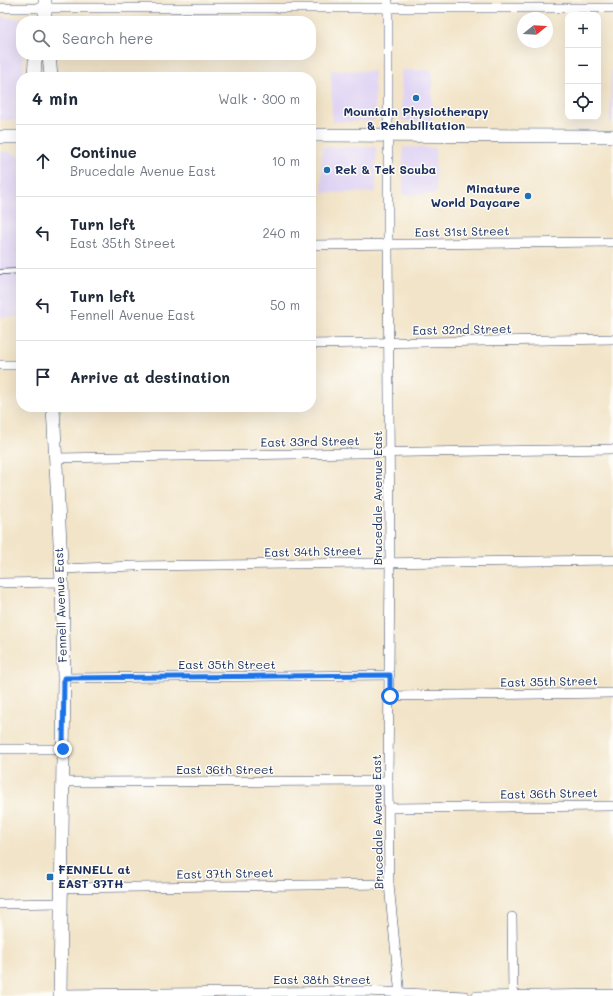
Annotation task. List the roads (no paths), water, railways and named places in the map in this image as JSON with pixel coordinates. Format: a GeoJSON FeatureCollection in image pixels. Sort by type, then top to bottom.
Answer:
{"type":"FeatureCollection","features":[{"type":"Feature","properties":{"kind":"main road"},"geometry":{"type":"LineString","coordinates":[[45,4],[45,16]]}},
{"type":"Feature","properties":{"kind":"main road"},"geometry":{"type":"LineString","coordinates":[[34,72],[35,60]]}},
{"type":"Feature","properties":{"kind":"main road"},"geometry":{"type":"LineString","coordinates":[[49,60],[51,72]]}},
{"type":"Feature","properties":{"kind":"main road"},"geometry":{"type":"LineString","coordinates":[[316,135],[613,136]]}},
{"type":"Feature","properties":{"kind":"main road"},"geometry":{"type":"LineString","coordinates":[[0,137],[16,137]]}},
{"type":"Feature","properties":{"kind":"main road","name":"Fennell Avenue East"},"geometry":{"type":"LineString","coordinates":[[53,412],[64,678],[60,995]]}},
{"type":"Feature","properties":{"kind":"street"},"geometry":{"type":"LineString","coordinates":[[0,8],[45,4],[388,4],[613,8]]}},
{"type":"Feature","properties":{"kind":"street","name":"Brucedale Avenue East"},"geometry":{"type":"LineString","coordinates":[[388,4],[390,453],[390,696],[388,781],[389,884],[400,994]]}},
{"type":"Feature","properties":{"kind":"street","name":"East 31st Street"},"geometry":{"type":"LineString","coordinates":[[316,245],[613,242]]}},
{"type":"Feature","properties":{"kind":"street","name":"East 32nd Street"},"geometry":{"type":"LineString","coordinates":[[316,344],[613,339]]}},
{"type":"Feature","properties":{"kind":"street"},"geometry":{"type":"LineString","coordinates":[[0,365],[16,365]]}},
{"type":"Feature","properties":{"kind":"street","name":"East 33rd Street"},"geometry":{"type":"LineString","coordinates":[[55,458],[613,449]]}},
{"type":"Feature","properties":{"kind":"street","name":"East 34th Street"},"geometry":{"type":"LineString","coordinates":[[0,583],[134,566],[613,560]]}},
{"type":"Feature","properties":{"kind":"street","name":"East 35th Street"},"geometry":{"type":"LineString","coordinates":[[64,678],[390,675]]}},
{"type":"Feature","properties":{"kind":"street","name":"East 35th Street"},"geometry":{"type":"LineString","coordinates":[[390,696],[613,693]]}},
{"type":"Feature","properties":{"kind":"street"},"geometry":{"type":"LineString","coordinates":[[0,749],[63,749]]}},
{"type":"Feature","properties":{"kind":"street","name":"East 36th Street"},"geometry":{"type":"LineString","coordinates":[[62,782],[388,781]]}},
{"type":"Feature","properties":{"kind":"street","name":"East 36th Street"},"geometry":{"type":"LineString","coordinates":[[389,808],[613,806]]}},
{"type":"Feature","properties":{"kind":"street","name":"East 37th Street"},"geometry":{"type":"LineString","coordinates":[[61,888],[389,884]]}},
{"type":"Feature","properties":{"kind":"street"},"geometry":{"type":"LineString","coordinates":[[0,904],[61,903]]}},
{"type":"Feature","properties":{"kind":"street"},"geometry":{"type":"LineString","coordinates":[[512,917],[513,995]]}},
{"type":"Feature","properties":{"kind":"street","name":"East 38th Street"},"geometry":{"type":"LineString","coordinates":[[60,995],[400,994],[465,996]]}},
{"type":"Feature","properties":{"kind":"street"},"geometry":{"type":"LineString","coordinates":[[476,996],[613,994]]}},
{"type":"Feature","properties":{"kind":"lane"},"geometry":{"type":"LineString","coordinates":[[0,272],[16,271]]}},
{"type":"Feature","properties":{"kind":"place","name":"Mountain Physiotherapy & Rehabilitation"},"geometry":{"type":"Point","coordinates":[416,98]}},
{"type":"Feature","properties":{"kind":"place","name":"Rek & Tek Scuba"},"geometry":{"type":"Point","coordinates":[327,170]}},
{"type":"Feature","properties":{"kind":"place","name":"Minature World Daycare"},"geometry":{"type":"Point","coordinates":[528,196]}},
{"type":"Feature","properties":{"kind":"place","name":"FENNELL at EAST 37TH"},"geometry":{"type":"Point","coordinates":[50,877]}}]}
